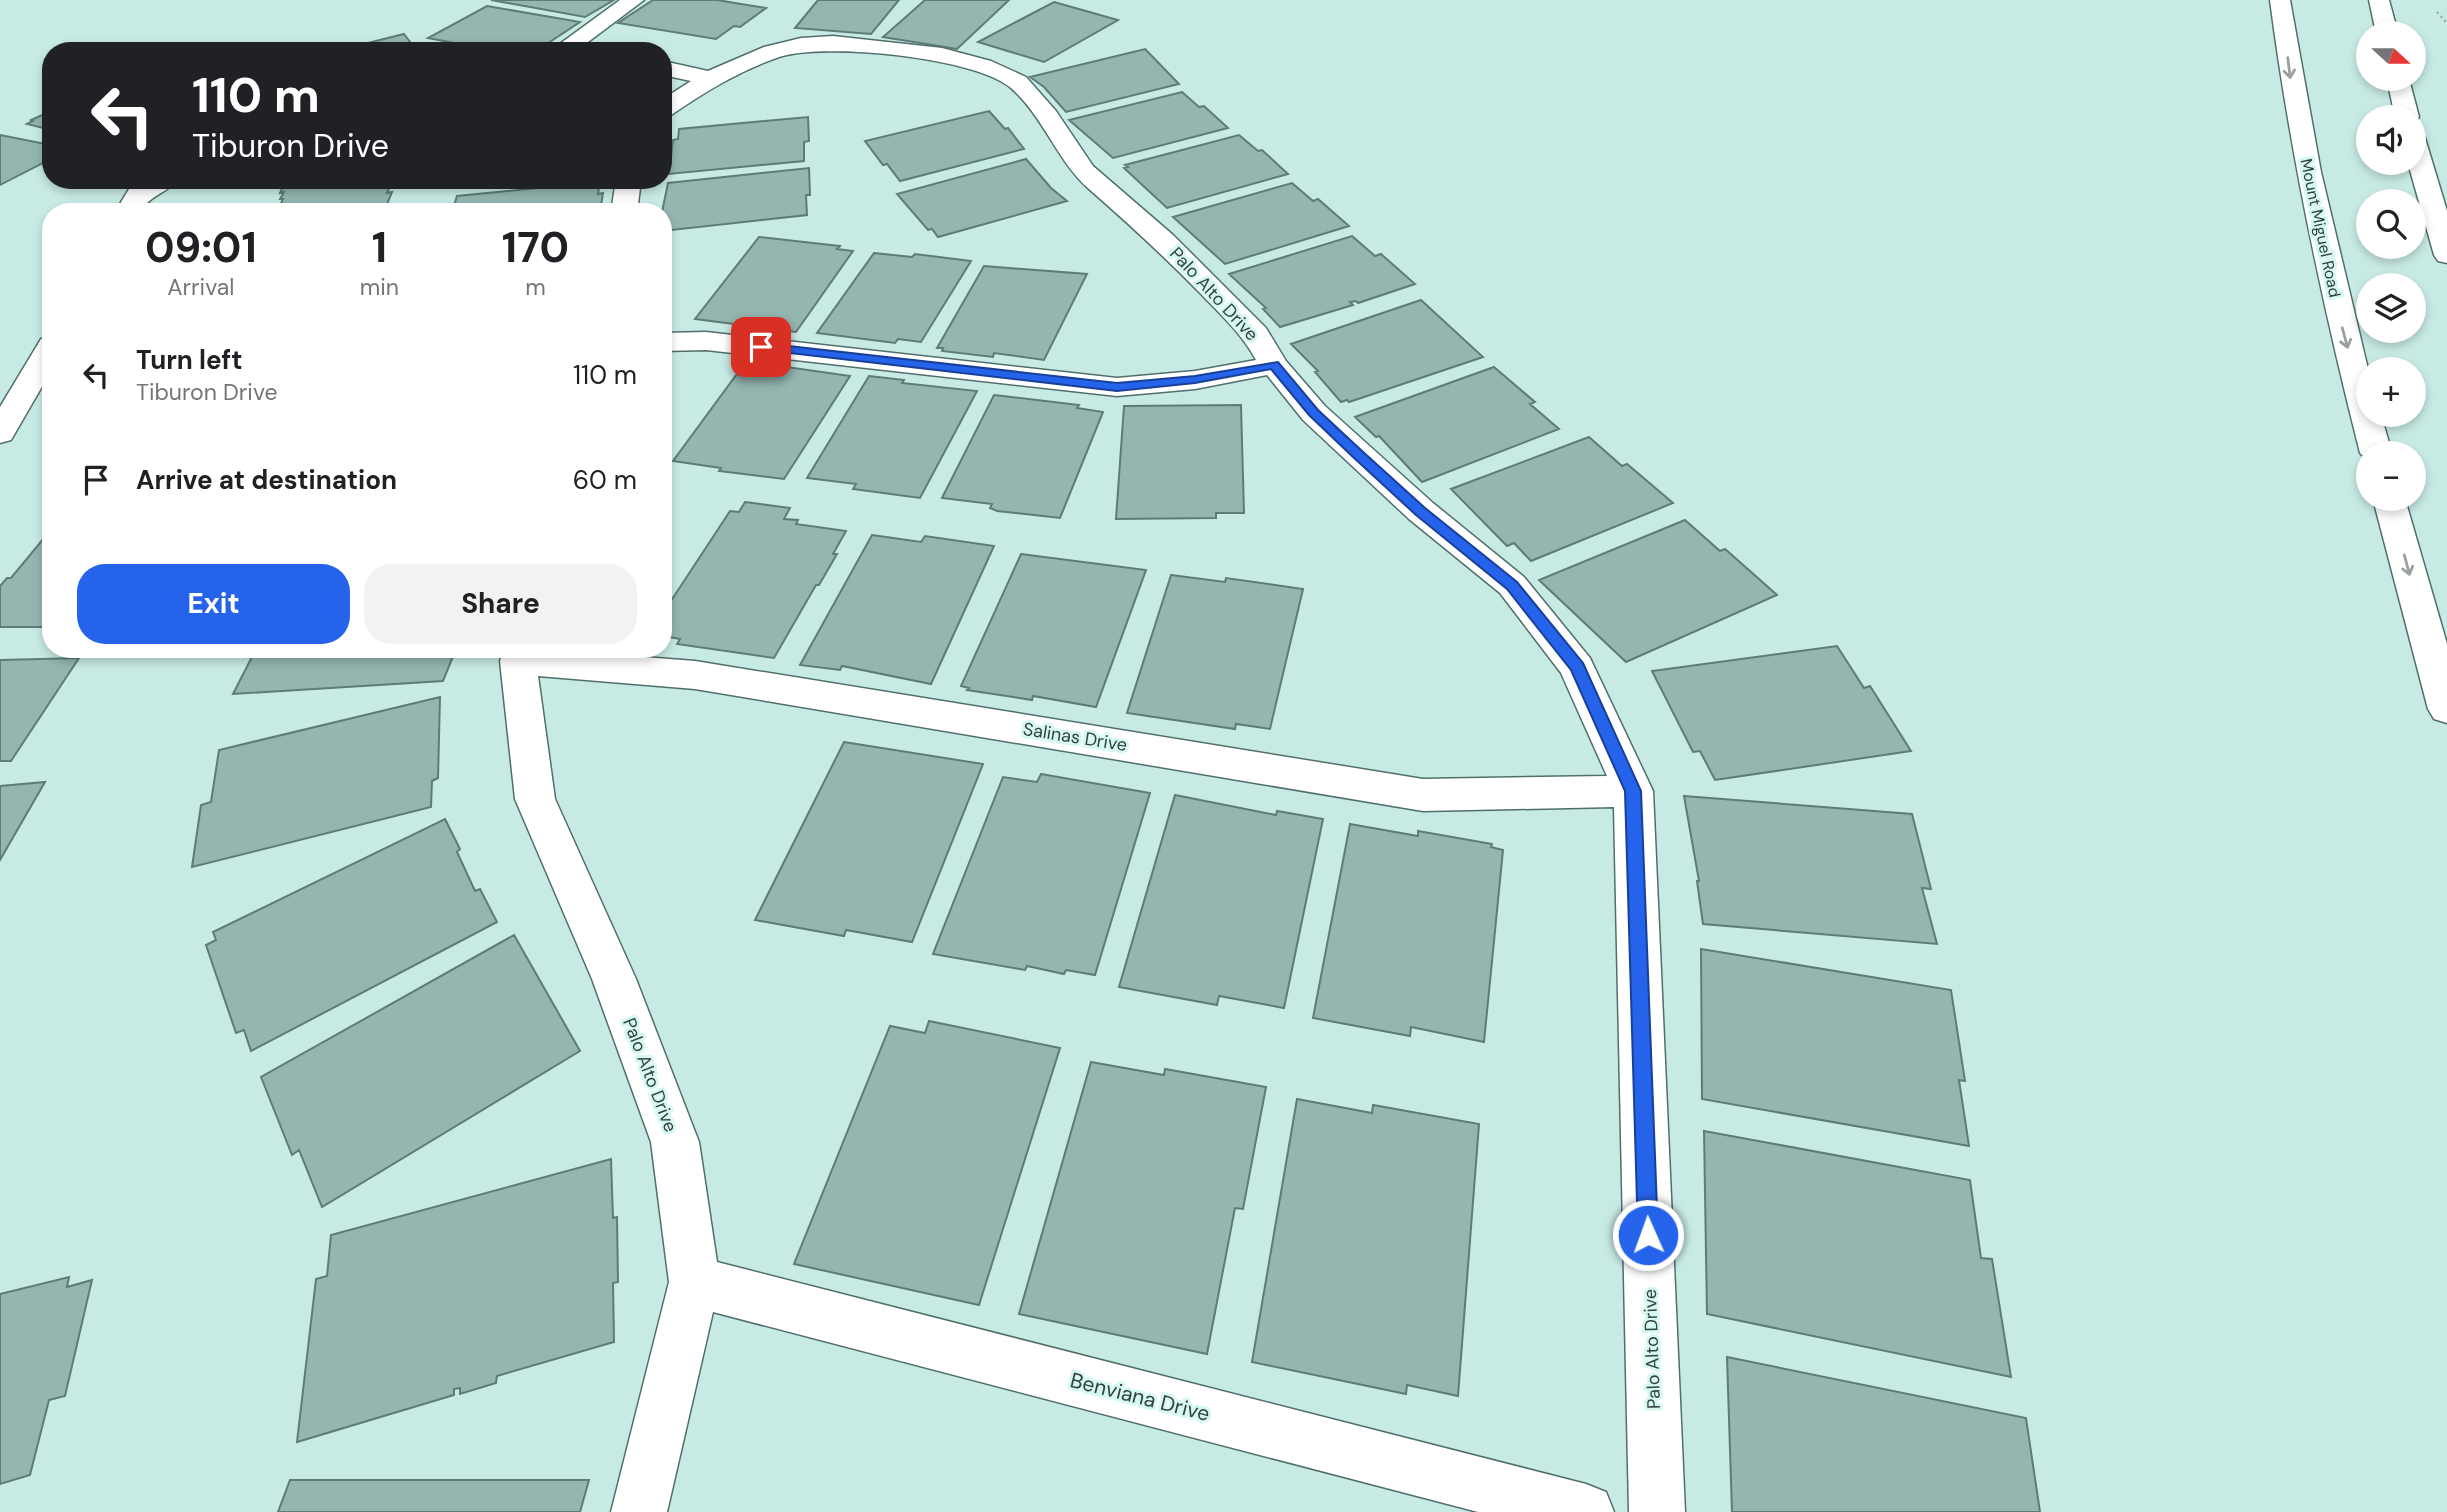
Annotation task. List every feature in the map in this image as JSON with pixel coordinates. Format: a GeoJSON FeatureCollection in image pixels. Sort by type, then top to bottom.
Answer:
{"type":"FeatureCollection","features":[{"type":"Feature","properties":{"kind":"street"},"geometry":{"type":"LineString","coordinates":[[579,42],[634,0]]}},
{"type":"Feature","properties":{"kind":"street","name":"Mount Miguel Road"},"geometry":{"type":"LineString","coordinates":[[2280,0],[2292,93],[2342,328],[2373,441]]}},
{"type":"Feature","properties":{"kind":"street"},"geometry":{"type":"LineString","coordinates":[[2379,0],[2384,21]]}},
{"type":"Feature","properties":{"kind":"street","name":"Palo Alto Drive"},"geometry":{"type":"LineString","coordinates":[[672,104],[710,78],[772,52],[801,45],[833,43],[942,55],[983,66],[1018,82],[1048,116],[1084,171],[1164,241],[1256,334],[1274,365],[1314,413],[1421,511],[1512,585],[1577,667],[1633,791],[1657,1512]]}},
{"type":"Feature","properties":{"kind":"street"},"geometry":{"type":"LineString","coordinates":[[672,70],[710,78]]}},
{"type":"Feature","properties":{"kind":"street"},"geometry":{"type":"LineString","coordinates":[[2424,175],[2447,255]]}},
{"type":"Feature","properties":{"kind":"street"},"geometry":{"type":"LineString","coordinates":[[133,203],[152,189]]}},
{"type":"Feature","properties":{"kind":"street"},"geometry":{"type":"LineString","coordinates":[[672,342],[706,341],[1117,387],[1195,380],[1274,365]]}},
{"type":"Feature","properties":{"kind":"street"},"geometry":{"type":"LineString","coordinates":[[0,433],[42,361]]}},
{"type":"Feature","properties":{"kind":"street"},"geometry":{"type":"LineString","coordinates":[[2392,511],[2447,709]]}},
{"type":"Feature","properties":{"kind":"street","name":"Palo Alto Drive"},"geometry":{"type":"LineString","coordinates":[[520,658],[535,799],[614,979],[675,1142],[694,1282],[639,1512]]}},
{"type":"Feature","properties":{"kind":"street","name":"Salinas Drive"},"geometry":{"type":"LineString","coordinates":[[546,658],[695,675],[1423,795],[1633,791]]}},
{"type":"Feature","properties":{"kind":"street","name":"Benviana Drive"},"geometry":{"type":"LineString","coordinates":[[694,1282],[1586,1512]]}},
{"type":"Feature","properties":{"kind":"path"},"geometry":{"type":"LineString","coordinates":[[2437,12],[2447,23]]}},
{"type":"Feature","properties":{"kind":"building"},"geometry":{"type":"Polygon","coordinates":[[[491,0],[614,0],[585,17],[491,0]]]}},
{"type":"Feature","properties":{"kind":"building"},"geometry":{"type":"Polygon","coordinates":[[[653,0],[717,0],[766,8],[740,27],[734,26],[716,39],[618,23],[653,0]]]}},
{"type":"Feature","properties":{"kind":"building"},"geometry":{"type":"Polygon","coordinates":[[[818,0],[899,0],[871,34],[795,28],[818,0]]]}},
{"type":"Feature","properties":{"kind":"building"},"geometry":{"type":"Polygon","coordinates":[[[925,0],[1009,0],[957,49],[883,37],[925,0]]]}},
{"type":"Feature","properties":{"kind":"building"},"geometry":{"type":"Polygon","coordinates":[[[1054,2],[1118,20],[1044,62],[978,42],[1054,2]]]}},
{"type":"Feature","properties":{"kind":"building"},"geometry":{"type":"Polygon","coordinates":[[[487,6],[580,22],[550,42],[449,42],[428,38],[487,6]]]}},
{"type":"Feature","properties":{"kind":"building"},"geometry":{"type":"Polygon","coordinates":[[[404,34],[410,42],[372,42],[404,34]]]}},
{"type":"Feature","properties":{"kind":"building"},"geometry":{"type":"Polygon","coordinates":[[[1145,49],[1179,84],[1066,112],[1044,87],[1030,77],[1145,49]]]}},
{"type":"Feature","properties":{"kind":"building"},"geometry":{"type":"Polygon","coordinates":[[[1182,92],[1199,107],[1204,106],[1228,128],[1113,158],[1069,120],[1182,92]]]}},
{"type":"Feature","properties":{"kind":"building"},"geometry":{"type":"Polygon","coordinates":[[[989,111],[1005,129],[1008,128],[1024,149],[900,181],[887,164],[883,165],[865,141],[989,111]]]}},
{"type":"Feature","properties":{"kind":"building"},"geometry":{"type":"Polygon","coordinates":[[[42,115],[42,128],[27,124],[33,121],[31,120],[42,115]]]}},
{"type":"Feature","properties":{"kind":"building"},"geometry":{"type":"Polygon","coordinates":[[[808,117],[809,141],[804,142],[804,161],[672,174],[673,140],[678,139],[679,129],[808,117]]]}},
{"type":"Feature","properties":{"kind":"building"},"geometry":{"type":"Polygon","coordinates":[[[0,135],[42,143],[42,164],[0,185],[0,135]]]}},
{"type":"Feature","properties":{"kind":"building"},"geometry":{"type":"Polygon","coordinates":[[[1239,135],[1258,151],[1262,150],[1288,174],[1167,208],[1124,168],[1128,167],[1125,165],[1239,135]]]}},
{"type":"Feature","properties":{"kind":"building"},"geometry":{"type":"Polygon","coordinates":[[[1026,159],[1051,188],[1067,201],[938,237],[932,229],[928,230],[897,194],[1026,159]]]}},
{"type":"Feature","properties":{"kind":"building"},"geometry":{"type":"Polygon","coordinates":[[[809,168],[810,195],[806,195],[807,215],[672,230],[672,203],[664,203],[667,189],[672,189],[672,183],[809,168]]]}},
{"type":"Feature","properties":{"kind":"building"},"geometry":{"type":"Polygon","coordinates":[[[1292,183],[1313,201],[1318,199],[1349,226],[1225,264],[1173,217],[1292,183]]]}},
{"type":"Feature","properties":{"kind":"building"},"geometry":{"type":"Polygon","coordinates":[[[282,189],[389,189],[387,193],[392,192],[387,203],[281,203],[283,199],[280,199],[284,192],[280,193],[282,189]]]}},
{"type":"Feature","properties":{"kind":"building"},"geometry":{"type":"Polygon","coordinates":[[[528,189],[599,189],[598,194],[603,193],[601,203],[455,203],[457,196],[528,189]]]}},
{"type":"Feature","properties":{"kind":"building"},"geometry":{"type":"Polygon","coordinates":[[[1352,236],[1375,256],[1381,254],[1415,284],[1358,303],[1350,302],[1353,305],[1280,327],[1263,309],[1266,308],[1229,274],[1352,236]]]}},
{"type":"Feature","properties":{"kind":"building"},"geometry":{"type":"Polygon","coordinates":[[[759,237],[840,246],[837,249],[853,251],[796,332],[695,319],[759,237]]]}},
{"type":"Feature","properties":{"kind":"building"},"geometry":{"type":"Polygon","coordinates":[[[874,253],[912,257],[915,254],[971,261],[921,342],[898,339],[895,343],[817,333],[874,253]]]}},
{"type":"Feature","properties":{"kind":"building"},"geometry":{"type":"Polygon","coordinates":[[[984,266],[1087,274],[1044,360],[994,353],[993,357],[942,351],[943,348],[937,348],[984,266]]]}},
{"type":"Feature","properties":{"kind":"building"},"geometry":{"type":"Polygon","coordinates":[[[1421,300],[1483,357],[1349,402],[1341,402],[1315,372],[1318,371],[1291,344],[1421,300]]]}},
{"type":"Feature","properties":{"kind":"building"},"geometry":{"type":"Polygon","coordinates":[[[745,363],[850,376],[784,479],[719,471],[721,468],[673,461],[745,363]]]}},
{"type":"Feature","properties":{"kind":"building"},"geometry":{"type":"Polygon","coordinates":[[[1494,367],[1535,402],[1530,404],[1559,429],[1422,482],[1379,436],[1376,437],[1355,417],[1494,367]]]}},
{"type":"Feature","properties":{"kind":"building"},"geometry":{"type":"Polygon","coordinates":[[[869,376],[904,380],[902,383],[977,391],[920,498],[853,489],[856,484],[807,478],[869,376]]]}},
{"type":"Feature","properties":{"kind":"building"},"geometry":{"type":"Polygon","coordinates":[[[994,395],[1079,405],[1077,408],[1103,412],[1060,518],[997,511],[990,508],[992,504],[942,498],[994,395]]]}},
{"type":"Feature","properties":{"kind":"building"},"geometry":{"type":"Polygon","coordinates":[[[1241,405],[1244,513],[1216,513],[1216,518],[1116,519],[1124,406],[1241,405]]]}},
{"type":"Feature","properties":{"kind":"building"},"geometry":{"type":"Polygon","coordinates":[[[1589,437],[1622,466],[1627,464],[1673,503],[1531,561],[1514,543],[1507,546],[1451,489],[1589,437]]]}},
{"type":"Feature","properties":{"kind":"building"},"geometry":{"type":"Polygon","coordinates":[[[745,502],[790,508],[784,519],[798,520],[796,524],[846,531],[833,554],[837,554],[774,658],[677,644],[680,639],[672,638],[672,599],[730,511],[739,512],[745,502]]]}},
{"type":"Feature","properties":{"kind":"building"},"geometry":{"type":"Polygon","coordinates":[[[1685,520],[1720,551],[1725,549],[1777,595],[1626,662],[1539,580],[1685,520]]]}},
{"type":"Feature","properties":{"kind":"building"},"geometry":{"type":"Polygon","coordinates":[[[872,535],[921,542],[925,536],[994,546],[931,684],[842,666],[840,670],[800,665],[872,535]]]}},
{"type":"Feature","properties":{"kind":"building"},"geometry":{"type":"Polygon","coordinates":[[[42,540],[42,627],[0,627],[0,586],[7,578],[11,578],[42,540]]]}},
{"type":"Feature","properties":{"kind":"building"},"geometry":{"type":"Polygon","coordinates":[[[1021,554],[1146,570],[1096,707],[1033,696],[1032,700],[967,690],[969,688],[961,686],[1021,554]]]}},
{"type":"Feature","properties":{"kind":"building"},"geometry":{"type":"Polygon","coordinates":[[[1171,575],[1225,582],[1226,578],[1303,589],[1270,729],[1236,724],[1235,729],[1127,713],[1171,575]]]}},
{"type":"Feature","properties":{"kind":"building"},"geometry":{"type":"Polygon","coordinates":[[[1837,646],[1864,688],[1870,686],[1911,751],[1715,780],[1700,751],[1693,752],[1652,671],[1837,646]]]}},
{"type":"Feature","properties":{"kind":"building"},"geometry":{"type":"Polygon","coordinates":[[[79,658],[11,761],[0,761],[0,660],[79,658]]]}},
{"type":"Feature","properties":{"kind":"building"},"geometry":{"type":"Polygon","coordinates":[[[251,658],[452,658],[443,681],[233,694],[251,658]]]}},
{"type":"Feature","properties":{"kind":"building"},"geometry":{"type":"Polygon","coordinates":[[[440,697],[438,778],[432,781],[431,807],[192,867],[201,805],[211,802],[219,750],[440,697]]]}},
{"type":"Feature","properties":{"kind":"building"},"geometry":{"type":"Polygon","coordinates":[[[844,742],[983,764],[912,942],[846,930],[844,936],[755,920],[844,742]]]}},
{"type":"Feature","properties":{"kind":"building"},"geometry":{"type":"Polygon","coordinates":[[[1041,774],[1150,793],[1095,975],[1066,970],[1064,974],[1027,966],[1025,970],[933,954],[1003,777],[1037,782],[1041,774]]]}},
{"type":"Feature","properties":{"kind":"building"},"geometry":{"type":"Polygon","coordinates":[[[45,782],[0,860],[0,786],[45,782]]]}},
{"type":"Feature","properties":{"kind":"building"},"geometry":{"type":"Polygon","coordinates":[[[1175,795],[1276,815],[1277,811],[1323,819],[1284,1008],[1219,996],[1217,1005],[1119,987],[1175,795]]]}},
{"type":"Feature","properties":{"kind":"building"},"geometry":{"type":"Polygon","coordinates":[[[1684,796],[1912,814],[1931,889],[1922,888],[1937,944],[1703,924],[1699,881],[1684,796]]]}},
{"type":"Feature","properties":{"kind":"building"},"geometry":{"type":"Polygon","coordinates":[[[445,819],[460,849],[457,852],[475,891],[480,889],[497,922],[251,1051],[244,1030],[236,1033],[206,945],[216,940],[213,932],[445,819]]]}},
{"type":"Feature","properties":{"kind":"building"},"geometry":{"type":"Polygon","coordinates":[[[1350,824],[1418,836],[1418,831],[1492,844],[1491,847],[1503,850],[1484,1042],[1411,1027],[1410,1036],[1313,1018],[1350,824]]]}},
{"type":"Feature","properties":{"kind":"building"},"geometry":{"type":"Polygon","coordinates":[[[514,935],[580,1051],[322,1207],[299,1150],[292,1155],[261,1077],[514,935]]]}},
{"type":"Feature","properties":{"kind":"building"},"geometry":{"type":"Polygon","coordinates":[[[1701,949],[1951,990],[1965,1081],[1959,1080],[1969,1146],[1702,1099],[1701,949]]]}},
{"type":"Feature","properties":{"kind":"building"},"geometry":{"type":"Polygon","coordinates":[[[929,1021],[1060,1048],[979,1305],[794,1264],[890,1026],[925,1033],[929,1021]]]}},
{"type":"Feature","properties":{"kind":"building"},"geometry":{"type":"Polygon","coordinates":[[[1091,1062],[1164,1075],[1165,1069],[1266,1087],[1243,1209],[1235,1208],[1207,1354],[1019,1314],[1091,1062]]]}},
{"type":"Feature","properties":{"kind":"building"},"geometry":{"type":"Polygon","coordinates":[[[1297,1099],[1372,1113],[1373,1105],[1479,1124],[1458,1396],[1407,1385],[1406,1394],[1252,1362],[1297,1099]]]}},
{"type":"Feature","properties":{"kind":"building"},"geometry":{"type":"Polygon","coordinates":[[[1704,1131],[1970,1180],[1981,1258],[1992,1259],[2011,1377],[1707,1314],[1704,1131]]]}},
{"type":"Feature","properties":{"kind":"building"},"geometry":{"type":"Polygon","coordinates":[[[611,1159],[613,1218],[617,1217],[618,1282],[613,1283],[614,1342],[497,1376],[496,1383],[460,1394],[460,1388],[454,1389],[454,1395],[297,1442],[316,1279],[327,1276],[331,1235],[611,1159]]]}},
{"type":"Feature","properties":{"kind":"building"},"geometry":{"type":"Polygon","coordinates":[[[69,1277],[67,1287],[92,1280],[65,1396],[49,1400],[30,1475],[0,1484],[0,1294],[69,1277]]]}},
{"type":"Feature","properties":{"kind":"building"},"geometry":{"type":"Polygon","coordinates":[[[1727,1357],[2026,1418],[2040,1512],[1732,1512],[1727,1357]]]}},
{"type":"Feature","properties":{"kind":"building"},"geometry":{"type":"Polygon","coordinates":[[[290,1480],[589,1480],[580,1512],[278,1512],[290,1480]]]}},
{"type":"Feature","properties":{"kind":"route"},"geometry":{"type":"LineString","coordinates":[[761,347],[1117,387],[1195,380],[1274,365],[1314,413],[1357,454],[1421,511],[1512,585],[1577,667],[1633,791],[1648,1235]]}}]}
